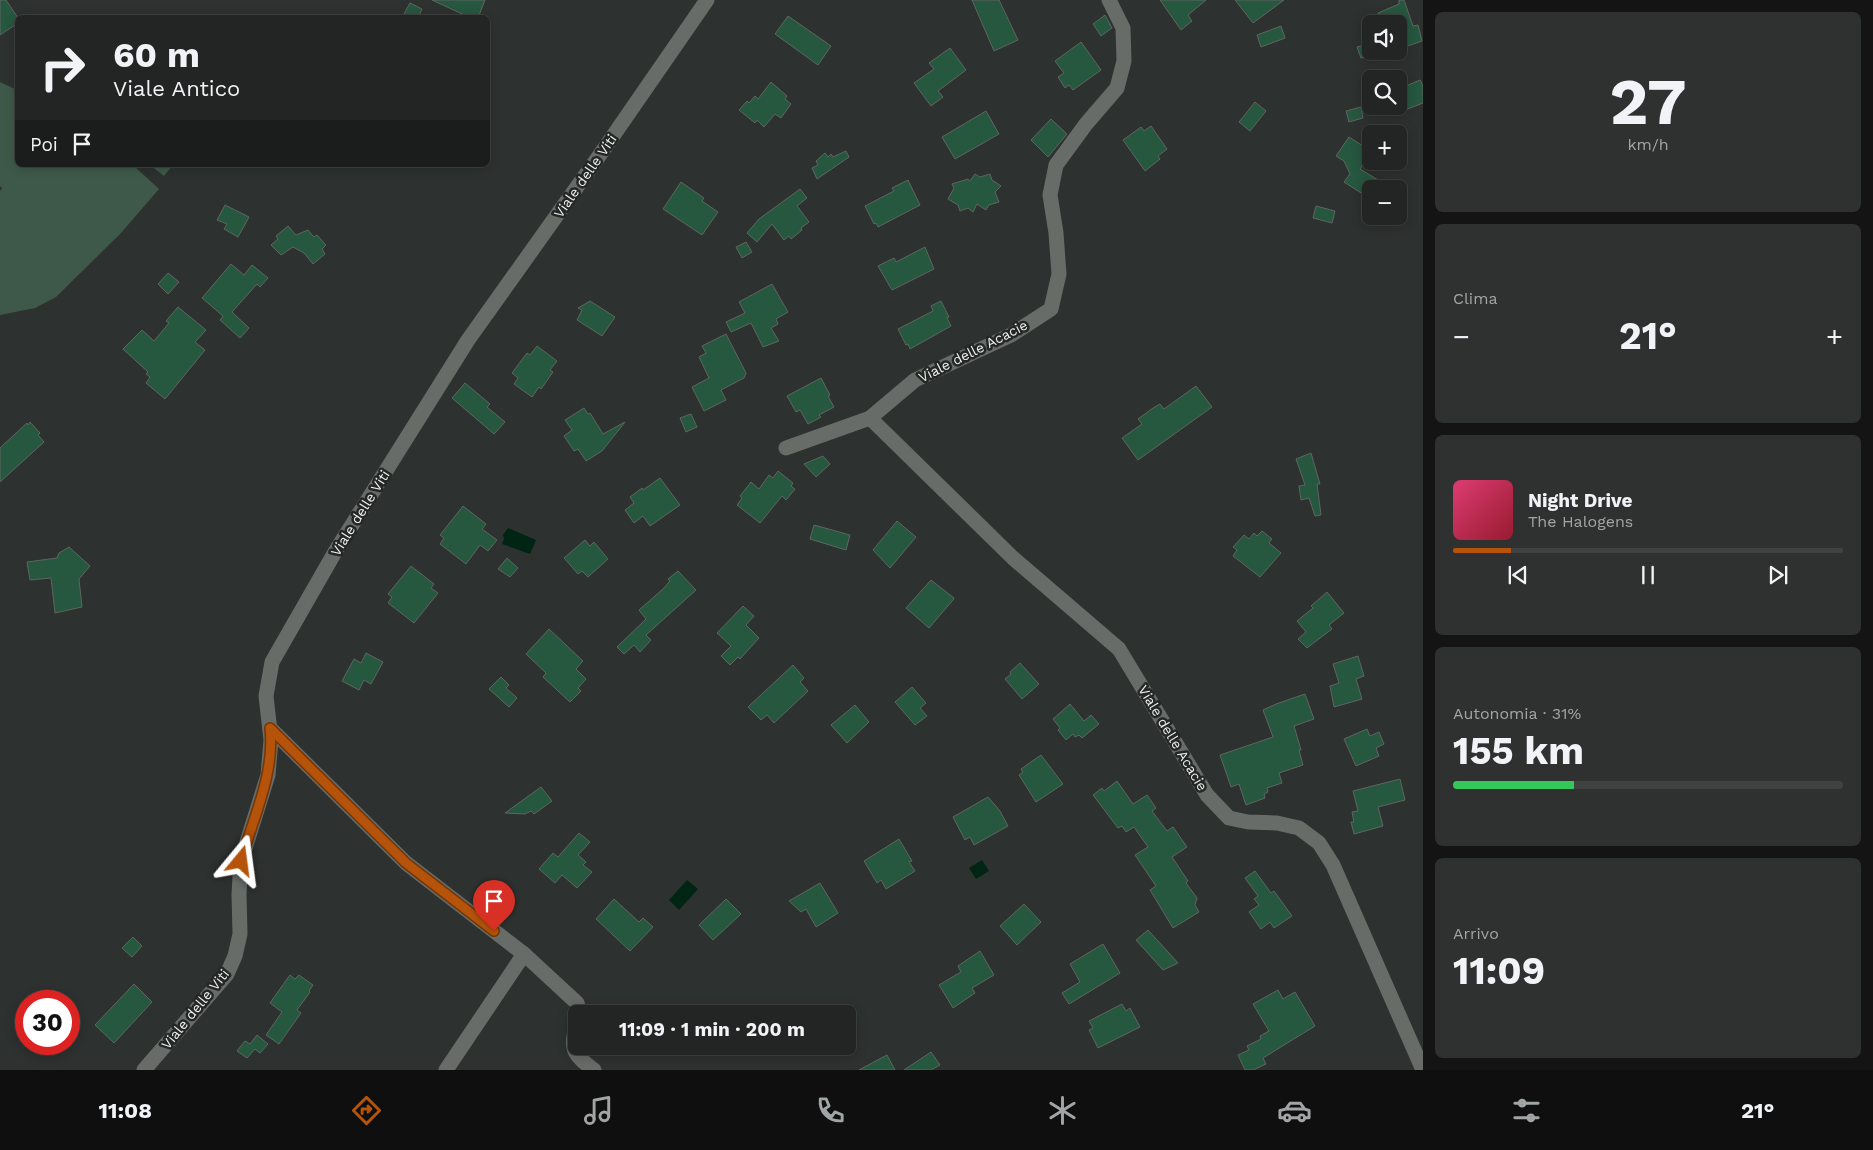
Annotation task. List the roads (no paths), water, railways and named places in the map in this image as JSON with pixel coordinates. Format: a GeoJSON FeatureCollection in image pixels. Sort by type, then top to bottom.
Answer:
{"type":"FeatureCollection","features":[{"type":"Feature","properties":{"kind":"street","name":"Viale delle Viti"},"geometry":{"type":"LineString","coordinates":[[144,1070],[227,974],[235,956],[240,934],[239,894],[241,861],[268,775],[271,740],[266,696],[272,662],[335,552],[468,340],[610,141],[707,0]]}},
{"type":"Feature","properties":{"kind":"street","name":"Viale delle Acacie"},"geometry":{"type":"LineString","coordinates":[[786,448],[870,418],[915,380],[1011,335],[1051,309],[1059,274],[1056,233],[1050,195],[1056,165],[1086,124],[1117,88],[1124,61],[1123,28],[1109,0]]}},
{"type":"Feature","properties":{"kind":"street","name":"Viale delle Acacie"},"geometry":{"type":"LineString","coordinates":[[870,418],[1013,558],[1119,649],[1207,794],[1230,818],[1248,822],[1277,823],[1299,828],[1319,843],[1333,865],[1423,1070]]}},
{"type":"Feature","properties":{"kind":"street"},"geometry":{"type":"LineString","coordinates":[[270,728],[406,863],[524,954],[578,1005]]}},
{"type":"Feature","properties":{"kind":"street"},"geometry":{"type":"LineString","coordinates":[[446,1070],[524,954]]}},
{"type":"Feature","properties":{"kind":"street"},"geometry":{"type":"LineString","coordinates":[[576,1055],[594,1070]]}}]}
